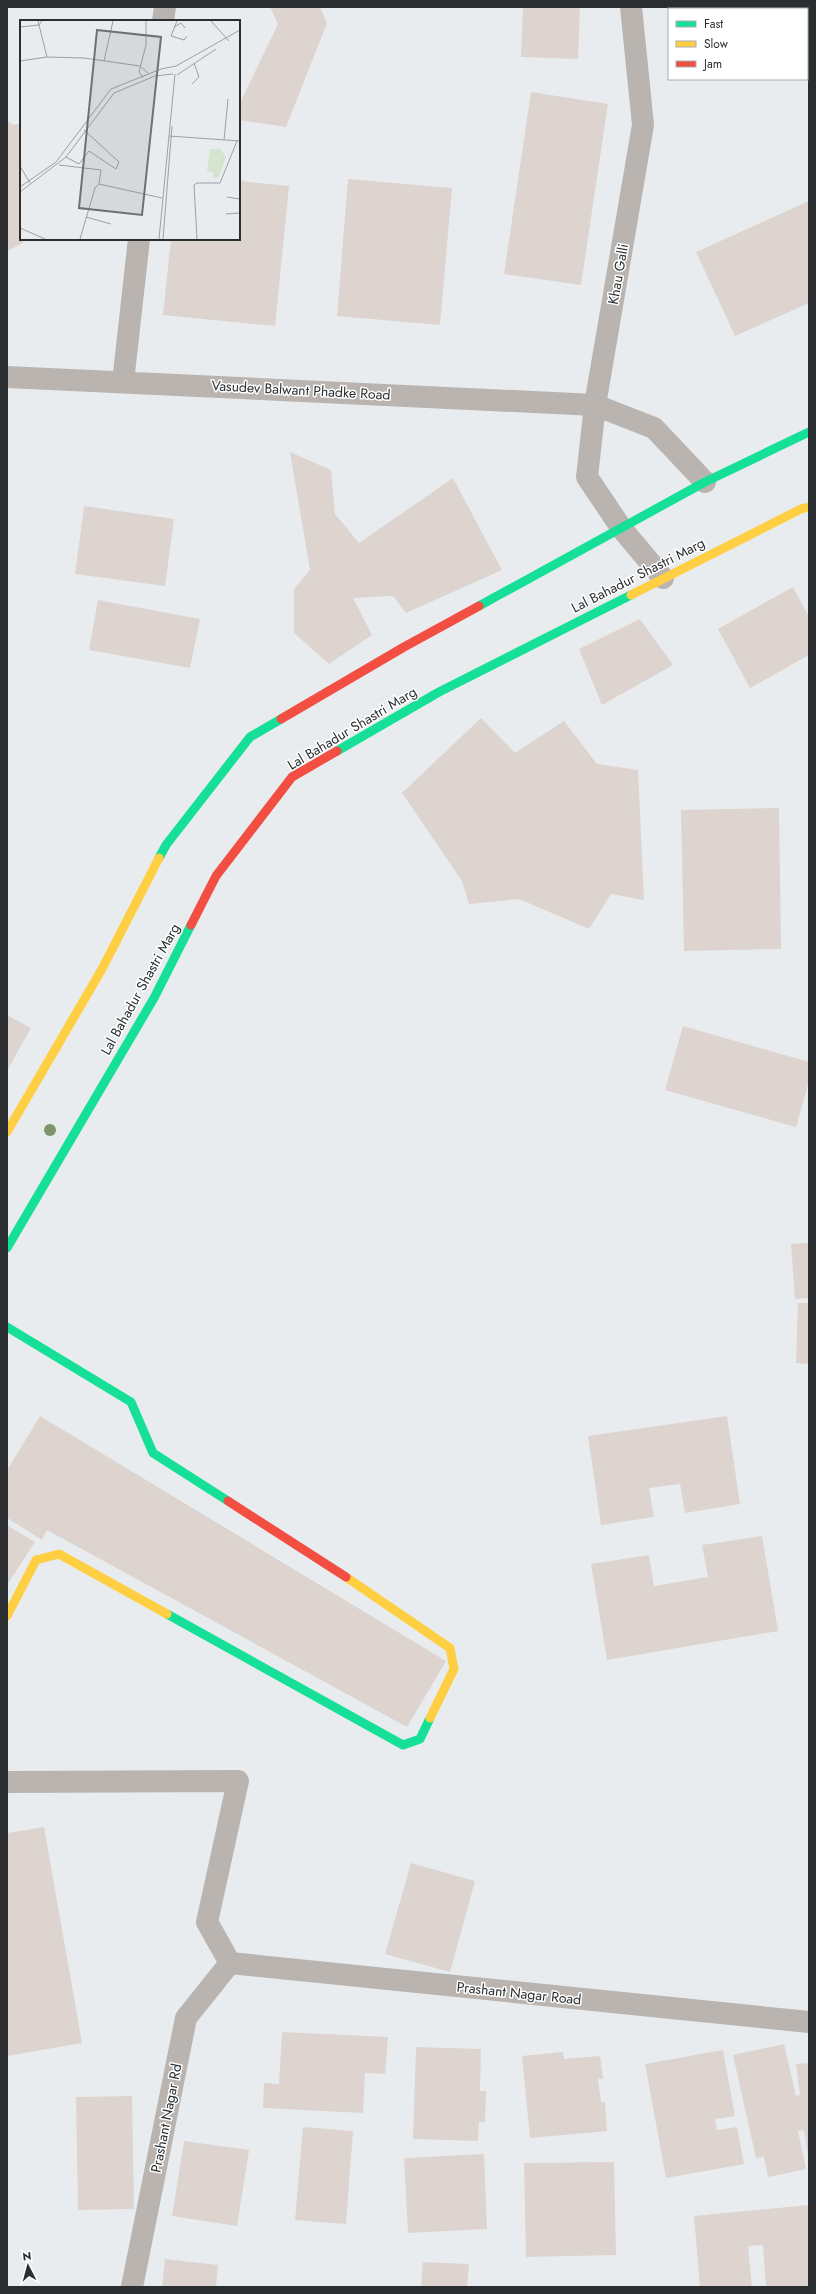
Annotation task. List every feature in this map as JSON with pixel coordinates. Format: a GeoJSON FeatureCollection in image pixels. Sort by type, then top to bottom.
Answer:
{"type":"FeatureCollection","features":[{"type":"Feature","properties":{"kind":"main road"},"geometry":{"type":"LineString","coordinates":[[7,1132],[102,969],[166,845],[250,737],[404,646],[622,529],[705,482],[809,432]]}},
{"type":"Feature","properties":{"kind":"main road","name":"Lal Bahadur Shastri Marg"},"geometry":{"type":"LineString","coordinates":[[7,1248],[154,998],[216,876],[292,777],[439,692],[801,509],[809,507]]}},
{"type":"Feature","properties":{"kind":"main road"},"geometry":{"type":"LineString","coordinates":[[7,1327],[131,1402],[153,1453],[302,1548],[450,1648],[454,1669],[420,1739],[403,1745],[59,1554],[36,1560],[7,1616]]}},
{"type":"Feature","properties":{"kind":"street"},"geometry":{"type":"LineString","coordinates":[[164,20],[165,7]]}},
{"type":"Feature","properties":{"kind":"street","name":"Khau Galli"},"geometry":{"type":"LineString","coordinates":[[631,7],[643,125],[595,405],[586,477],[622,529],[663,578]]}},
{"type":"Feature","properties":{"kind":"street"},"geometry":{"type":"LineString","coordinates":[[123,382],[139,240]]}},
{"type":"Feature","properties":{"kind":"street","name":"Vasudev Balwant Phadke Road"},"geometry":{"type":"LineString","coordinates":[[7,377],[595,405],[654,428],[705,482]]}},
{"type":"Feature","properties":{"kind":"street"},"geometry":{"type":"LineString","coordinates":[[7,1782],[238,1781],[207,1922],[230,1963]]}},
{"type":"Feature","properties":{"kind":"street","name":"Prashant Nagar Road"},"geometry":{"type":"LineString","coordinates":[[230,1963],[809,2022]]}},
{"type":"Feature","properties":{"kind":"street","name":"Prashant Nagar Rd"},"geometry":{"type":"LineString","coordinates":[[132,2287],[186,2018],[230,1963]]}},
{"type":"Feature","properties":{"kind":"building"},"geometry":{"type":"Polygon","coordinates":[[[270,7],[320,7],[327,23],[286,127],[240,120],[240,103],[278,24],[270,7]]]}},
{"type":"Feature","properties":{"kind":"building"},"geometry":{"type":"Polygon","coordinates":[[[523,7],[580,7],[578,59],[521,57],[523,7]]]}},
{"type":"Feature","properties":{"kind":"building"},"geometry":{"type":"Polygon","coordinates":[[[531,92],[608,104],[581,285],[504,274],[531,92]]]}},
{"type":"Feature","properties":{"kind":"building"},"geometry":{"type":"Polygon","coordinates":[[[7,121],[14,125],[20,123],[20,240],[23,240],[23,243],[7,251],[7,121]]]}},
{"type":"Feature","properties":{"kind":"building"},"geometry":{"type":"Polygon","coordinates":[[[348,179],[452,188],[440,325],[337,316],[348,179]]]}},
{"type":"Feature","properties":{"kind":"building"},"geometry":{"type":"Polygon","coordinates":[[[240,181],[289,186],[275,326],[163,315],[171,240],[240,240],[240,181]]]}},
{"type":"Feature","properties":{"kind":"building"},"geometry":{"type":"Polygon","coordinates":[[[809,201],[809,303],[735,336],[696,252],[809,201]]]}},
{"type":"Feature","properties":{"kind":"building"},"geometry":{"type":"Polygon","coordinates":[[[290,452],[331,470],[335,514],[359,543],[453,478],[502,570],[406,613],[393,596],[353,598],[372,635],[329,664],[294,633],[294,589],[310,570],[290,452]]]}},
{"type":"Feature","properties":{"kind":"building"},"geometry":{"type":"Polygon","coordinates":[[[84,506],[174,519],[165,586],[75,574],[84,506]]]}},
{"type":"Feature","properties":{"kind":"building"},"geometry":{"type":"Polygon","coordinates":[[[793,587],[809,617],[809,655],[750,688],[718,629],[793,587]]]}},
{"type":"Feature","properties":{"kind":"building"},"geometry":{"type":"Polygon","coordinates":[[[98,600],[200,619],[190,668],[89,650],[98,600]]]}},
{"type":"Feature","properties":{"kind":"building"},"geometry":{"type":"Polygon","coordinates":[[[640,619],[673,665],[602,705],[579,649],[640,619]]]}},
{"type":"Feature","properties":{"kind":"building"},"geometry":{"type":"Polygon","coordinates":[[[481,718],[515,753],[564,721],[597,764],[638,770],[644,900],[611,894],[589,929],[519,899],[469,904],[462,881],[402,793],[481,718]]]}},
{"type":"Feature","properties":{"kind":"building"},"geometry":{"type":"Polygon","coordinates":[[[779,808],[781,949],[684,951],[681,810],[779,808]]]}},
{"type":"Feature","properties":{"kind":"building"},"geometry":{"type":"Polygon","coordinates":[[[7,1015],[31,1028],[7,1071],[7,1015]]]}},
{"type":"Feature","properties":{"kind":"building"},"geometry":{"type":"Polygon","coordinates":[[[683,1026],[809,1062],[809,1081],[796,1127],[665,1090],[683,1026]]]}},
{"type":"Feature","properties":{"kind":"building"},"geometry":{"type":"Polygon","coordinates":[[[809,1243],[809,1298],[795,1299],[791,1244],[809,1243]]]}},
{"type":"Feature","properties":{"kind":"building"},"geometry":{"type":"Polygon","coordinates":[[[798,1303],[809,1303],[809,1364],[796,1363],[798,1303]]]}},
{"type":"Feature","properties":{"kind":"building"},"geometry":{"type":"Polygon","coordinates":[[[40,1416],[446,1661],[407,1727],[47,1530],[42,1540],[7,1518],[7,1470],[40,1416]]]}},
{"type":"Feature","properties":{"kind":"building"},"geometry":{"type":"Polygon","coordinates":[[[727,1416],[740,1504],[685,1513],[680,1484],[649,1488],[654,1517],[601,1525],[588,1436],[727,1416]]]}},
{"type":"Feature","properties":{"kind":"building"},"geometry":{"type":"Polygon","coordinates":[[[7,1525],[35,1542],[7,1585],[7,1525]]]}},
{"type":"Feature","properties":{"kind":"building"},"geometry":{"type":"Polygon","coordinates":[[[762,1536],[778,1631],[607,1660],[591,1564],[649,1555],[654,1586],[708,1577],[702,1545],[762,1536]]]}},
{"type":"Feature","properties":{"kind":"building"},"geometry":{"type":"Polygon","coordinates":[[[44,1827],[82,2043],[7,2056],[7,1833],[44,1827]]]}},
{"type":"Feature","properties":{"kind":"building"},"geometry":{"type":"Polygon","coordinates":[[[411,1863],[475,1881],[450,1972],[385,1954],[411,1863]]]}},
{"type":"Feature","properties":{"kind":"building"},"geometry":{"type":"Polygon","coordinates":[[[282,2032],[388,2037],[385,2074],[365,2073],[363,2113],[263,2108],[264,2083],[279,2084],[282,2032]]]}},
{"type":"Feature","properties":{"kind":"building"},"geometry":{"type":"Polygon","coordinates":[[[784,2044],[796,2096],[800,2095],[796,2064],[809,2063],[809,2160],[804,2130],[798,2131],[806,2169],[768,2177],[764,2157],[756,2158],[733,2055],[784,2044]]]}},
{"type":"Feature","properties":{"kind":"building"},"geometry":{"type":"Polygon","coordinates":[[[416,2047],[481,2049],[480,2091],[486,2091],[485,2122],[479,2122],[478,2141],[413,2139],[416,2047]]]}},
{"type":"Feature","properties":{"kind":"building"},"geometry":{"type":"Polygon","coordinates":[[[723,2050],[735,2116],[715,2119],[717,2130],[737,2127],[744,2164],[666,2178],[645,2064],[723,2050]]]}},
{"type":"Feature","properties":{"kind":"building"},"geometry":{"type":"Polygon","coordinates":[[[563,2052],[564,2059],[600,2056],[603,2079],[598,2079],[601,2102],[605,2102],[607,2131],[530,2138],[522,2056],[563,2052]]]}},
{"type":"Feature","properties":{"kind":"building"},"geometry":{"type":"Polygon","coordinates":[[[132,2096],[134,2209],[78,2210],[76,2097],[132,2096]]]}},
{"type":"Feature","properties":{"kind":"building"},"geometry":{"type":"Polygon","coordinates":[[[303,2127],[353,2131],[346,2224],[295,2220],[303,2127]]]}},
{"type":"Feature","properties":{"kind":"building"},"geometry":{"type":"Polygon","coordinates":[[[184,2141],[249,2150],[237,2226],[172,2216],[184,2141]]]}},
{"type":"Feature","properties":{"kind":"building"},"geometry":{"type":"Polygon","coordinates":[[[484,2154],[487,2229],[408,2233],[404,2158],[484,2154]]]}},
{"type":"Feature","properties":{"kind":"building"},"geometry":{"type":"Polygon","coordinates":[[[614,2162],[616,2255],[526,2257],[524,2163],[614,2162]]]}},
{"type":"Feature","properties":{"kind":"building"},"geometry":{"type":"Polygon","coordinates":[[[809,2205],[809,2287],[766,2287],[763,2245],[748,2246],[752,2287],[700,2287],[694,2216],[809,2205]]]}},
{"type":"Feature","properties":{"kind":"building"},"geometry":{"type":"Polygon","coordinates":[[[165,2259],[218,2265],[216,2287],[162,2287],[165,2259]]]}},
{"type":"Feature","properties":{"kind":"building"},"geometry":{"type":"Polygon","coordinates":[[[423,2262],[469,2264],[467,2287],[421,2287],[423,2262]]]}},
{"type":"Feature","properties":{"kind":"traffic: fast"},"geometry":{"type":"LineString","coordinates":[[479,606],[705,482],[809,432]]}},
{"type":"Feature","properties":{"kind":"traffic: fast"},"geometry":{"type":"LineString","coordinates":[[337,751],[439,692],[631,595]]}},
{"type":"Feature","properties":{"kind":"traffic: fast"},"geometry":{"type":"LineString","coordinates":[[159,858],[166,845],[250,737],[281,719]]}},
{"type":"Feature","properties":{"kind":"traffic: fast"},"geometry":{"type":"LineString","coordinates":[[7,1248],[154,998],[191,925]]}},
{"type":"Feature","properties":{"kind":"traffic: fast"},"geometry":{"type":"LineString","coordinates":[[7,1327],[131,1402],[153,1453],[228,1501]]}},
{"type":"Feature","properties":{"kind":"traffic: fast"},"geometry":{"type":"LineString","coordinates":[[167,1614],[403,1745],[420,1739],[430,1718]]}},
{"type":"Feature","properties":{"kind":"traffic: slow"},"geometry":{"type":"LineString","coordinates":[[631,595],[801,509],[809,507]]}},
{"type":"Feature","properties":{"kind":"traffic: slow"},"geometry":{"type":"LineString","coordinates":[[7,1132],[102,969],[159,858]]}},
{"type":"Feature","properties":{"kind":"traffic: slow"},"geometry":{"type":"LineString","coordinates":[[7,1616],[36,1560],[59,1554],[167,1614]]}},
{"type":"Feature","properties":{"kind":"traffic: slow"},"geometry":{"type":"LineString","coordinates":[[346,1577],[450,1648],[454,1669],[430,1718]]}},
{"type":"Feature","properties":{"kind":"traffic: jam"},"geometry":{"type":"LineString","coordinates":[[281,719],[404,647],[479,606]]}},
{"type":"Feature","properties":{"kind":"traffic: jam"},"geometry":{"type":"LineString","coordinates":[[191,925],[216,876],[292,777],[337,751]]}},
{"type":"Feature","properties":{"kind":"traffic: jam"},"geometry":{"type":"LineString","coordinates":[[228,1501],[346,1577]]}}]}
